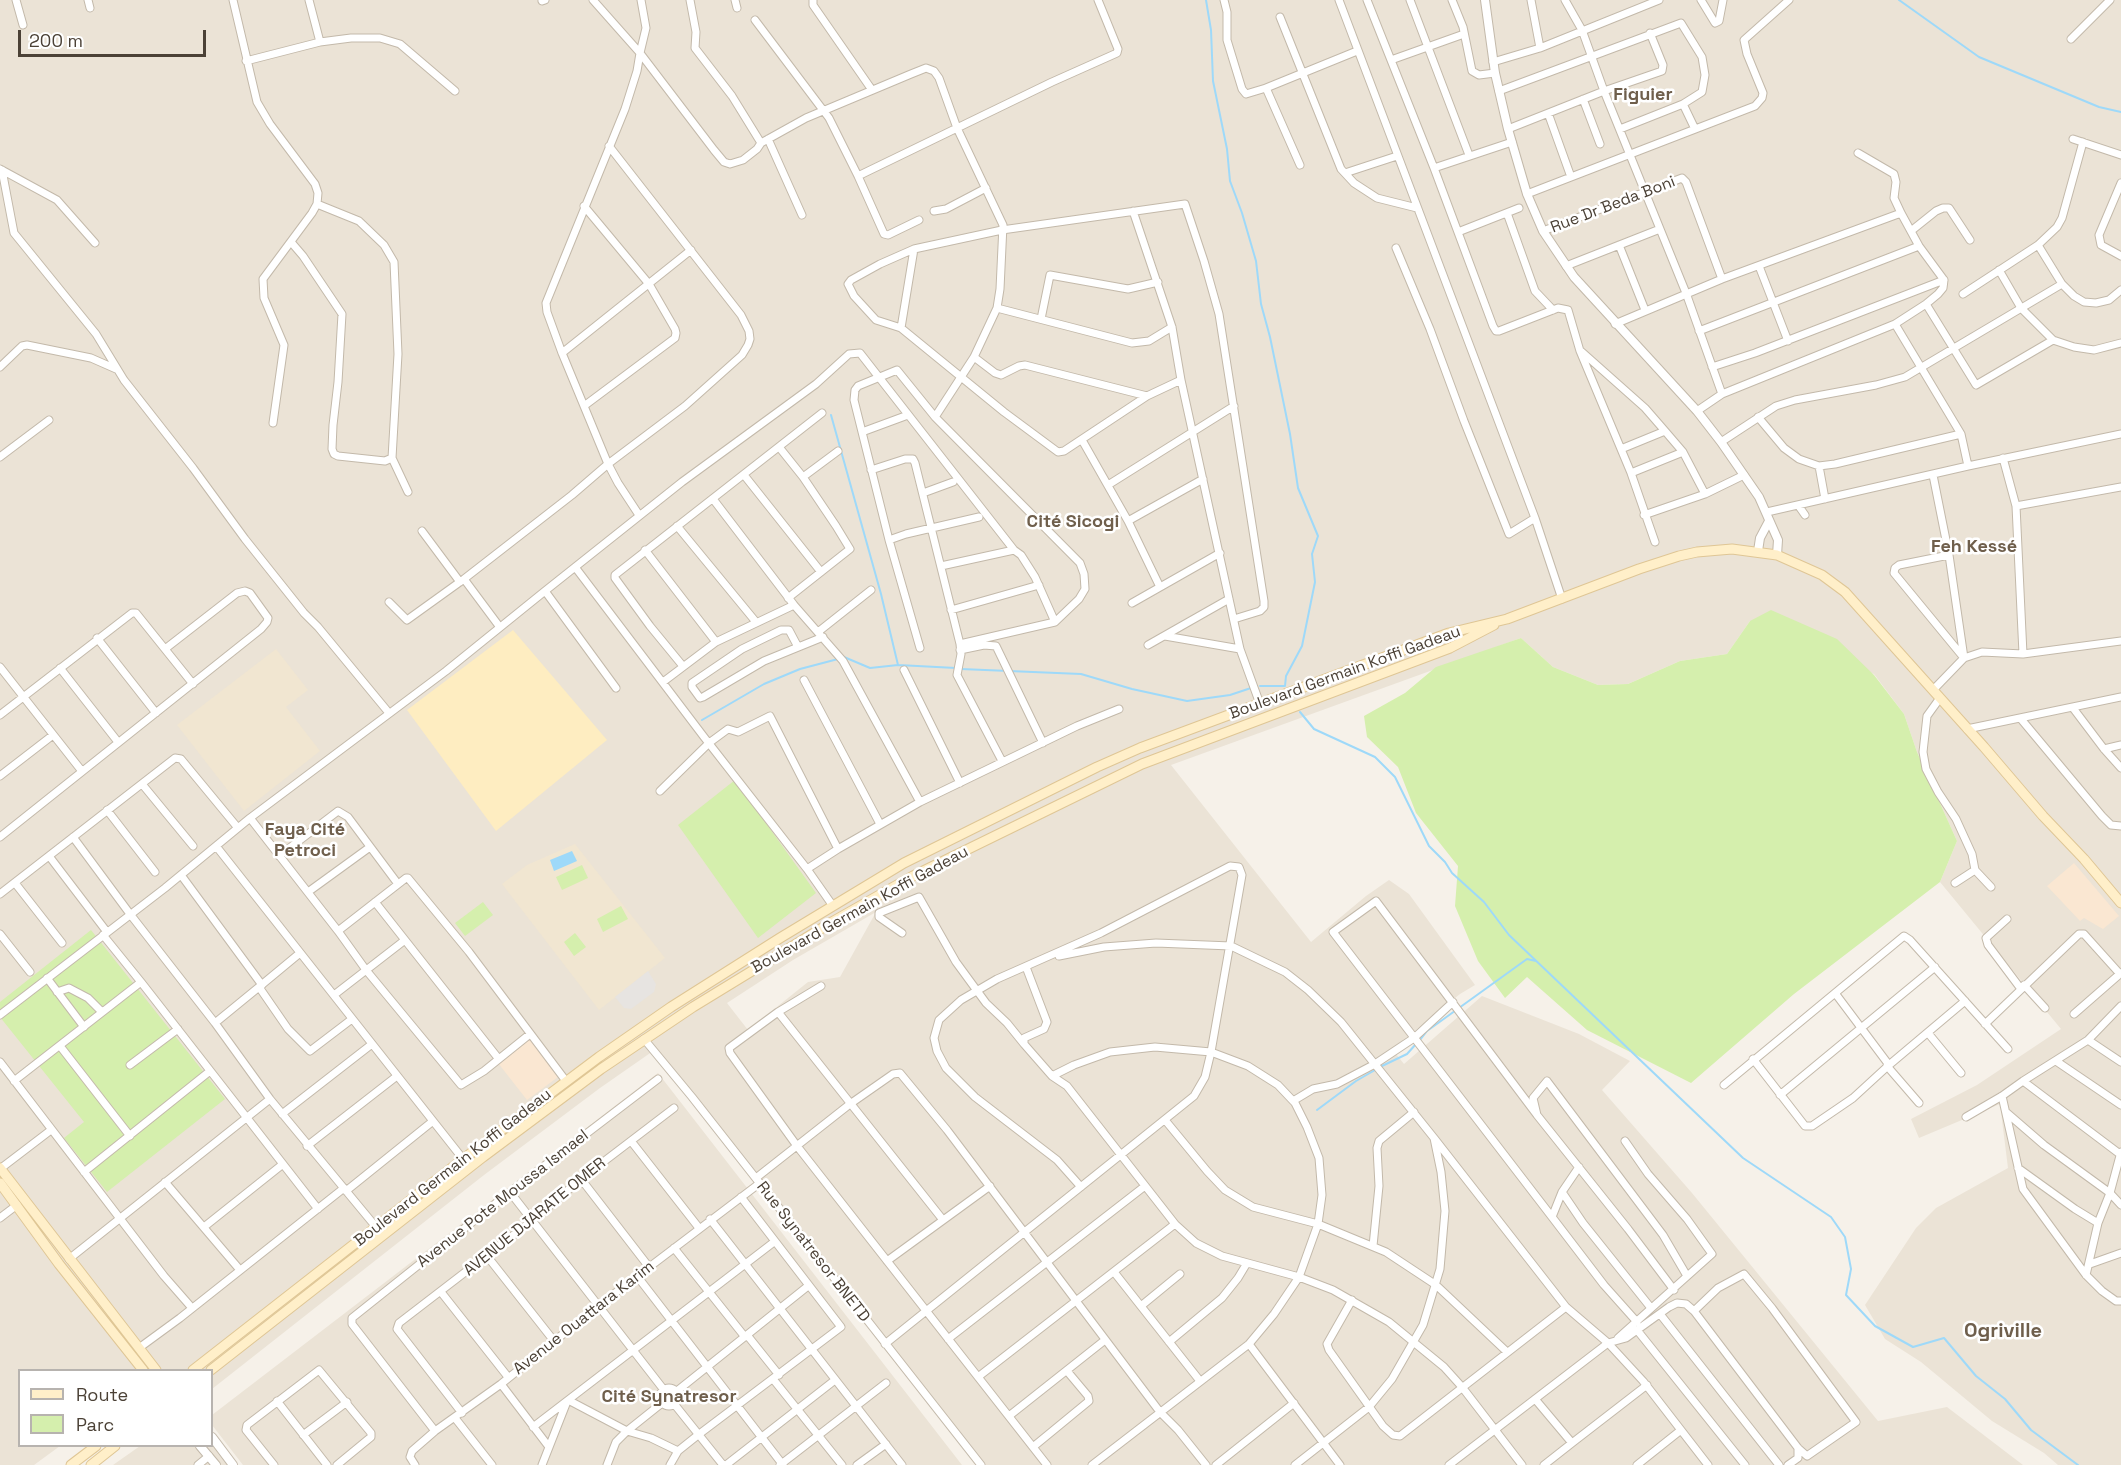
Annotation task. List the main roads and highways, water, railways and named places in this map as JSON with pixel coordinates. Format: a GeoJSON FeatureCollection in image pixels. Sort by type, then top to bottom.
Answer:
{"type":"FeatureCollection","features":[{"type":"Feature","properties":{"kind":"main road"},"geometry":{"type":"LineString","coordinates":[[1507,619],[1656,563],[1679,556],[1714,550],[1758,551],[1777,555],[1822,575],[1845,592],[2121,903]]}},
{"type":"Feature","properties":{"kind":"main road","name":"Boulevard Germain Koffi Gadeau"},"geometry":{"type":"LineString","coordinates":[[196,1369],[462,1159],[566,1081],[671,1007],[904,863],[1140,748],[1449,633],[1507,619]]}},
{"type":"Feature","properties":{"kind":"main road","name":"Boulevard Germain Koffi Gadeau"},"geometry":{"type":"LineString","coordinates":[[213,1369],[483,1157],[644,1039],[738,979],[913,876],[1142,764],[1450,648],[1507,619]]}},
{"type":"Feature","properties":{"kind":"main road"},"geometry":{"type":"LineString","coordinates":[[0,1168],[155,1369]]}},
{"type":"Feature","properties":{"kind":"main road"},"geometry":{"type":"LineString","coordinates":[[0,1183],[59,1264],[141,1369]]}},
{"type":"Feature","properties":{"kind":"main road"},"geometry":{"type":"LineString","coordinates":[[71,1465],[95,1447]]}},
{"type":"Feature","properties":{"kind":"main road"},"geometry":{"type":"LineString","coordinates":[[91,1465],[114,1447]]}},
{"type":"Feature","properties":{"kind":"water"},"geometry":{"type":"Polygon","coordinates":[[[572,851],[577,861],[554,871],[550,860],[572,851]]]}},
{"type":"Feature","properties":{"kind":"waterway"},"geometry":{"type":"LineString","coordinates":[[1206,0],[1211,30],[1213,81],[1227,149],[1230,181],[1256,261],[1261,304],[1290,434],[1298,488],[1318,536],[1312,554],[1315,582],[1302,646],[1286,676],[1285,686],[1260,686]]}},
{"type":"Feature","properties":{"kind":"waterway"},"geometry":{"type":"LineString","coordinates":[[1899,0],[1979,57],[2099,107],[2121,112]]}},
{"type":"Feature","properties":{"kind":"waterway"},"geometry":{"type":"LineString","coordinates":[[831,415],[881,594],[898,665]]}},
{"type":"Feature","properties":{"kind":"waterway"},"geometry":{"type":"LineString","coordinates":[[844,657],[870,668],[898,665],[956,668]]}},
{"type":"Feature","properties":{"kind":"waterway"},"geometry":{"type":"LineString","coordinates":[[702,720],[764,684],[800,669],[838,659]]}},
{"type":"Feature","properties":{"kind":"waterway"},"geometry":{"type":"LineString","coordinates":[[961,669],[1081,674],[1132,689],[1187,701],[1230,695],[1251,688]]}},
{"type":"Feature","properties":{"kind":"waterway"},"geometry":{"type":"LineString","coordinates":[[1300,712],[1314,729],[1375,757],[1395,777],[1429,846],[1445,862],[1452,873],[1484,902],[1509,935],[1743,1158],[1831,1217],[1845,1237],[1851,1269],[1846,1295],[1875,1326],[1913,1347],[1944,1338],[1976,1376],[2005,1399],[2031,1430],[2078,1465]]}},
{"type":"Feature","properties":{"kind":"waterway"},"geometry":{"type":"LineString","coordinates":[[1420,1040],[1427,1031],[1527,959],[1536,961]]}},
{"type":"Feature","properties":{"kind":"waterway"},"geometry":{"type":"LineString","coordinates":[[1317,1110],[1356,1081],[1407,1054],[1416,1044]]}},
{"type":"Feature","properties":{"kind":"district","name":"Figuier"},"geometry":{"type":"Point","coordinates":[1643,95]}},
{"type":"Feature","properties":{"kind":"district","name":"Cité Sicogi"},"geometry":{"type":"Point","coordinates":[1073,522]}},
{"type":"Feature","properties":{"kind":"district","name":"Feh Kessé"},"geometry":{"type":"Point","coordinates":[1974,547]}},
{"type":"Feature","properties":{"kind":"district","name":"Faya Cité Petroci"},"geometry":{"type":"Point","coordinates":[305,840]}},
{"type":"Feature","properties":{"kind":"district","name":"Ogriville"},"geometry":{"type":"Point","coordinates":[2003,1332]}},
{"type":"Feature","properties":{"kind":"district","name":"Cité Synatresor"},"geometry":{"type":"Point","coordinates":[669,1397]}}]}
